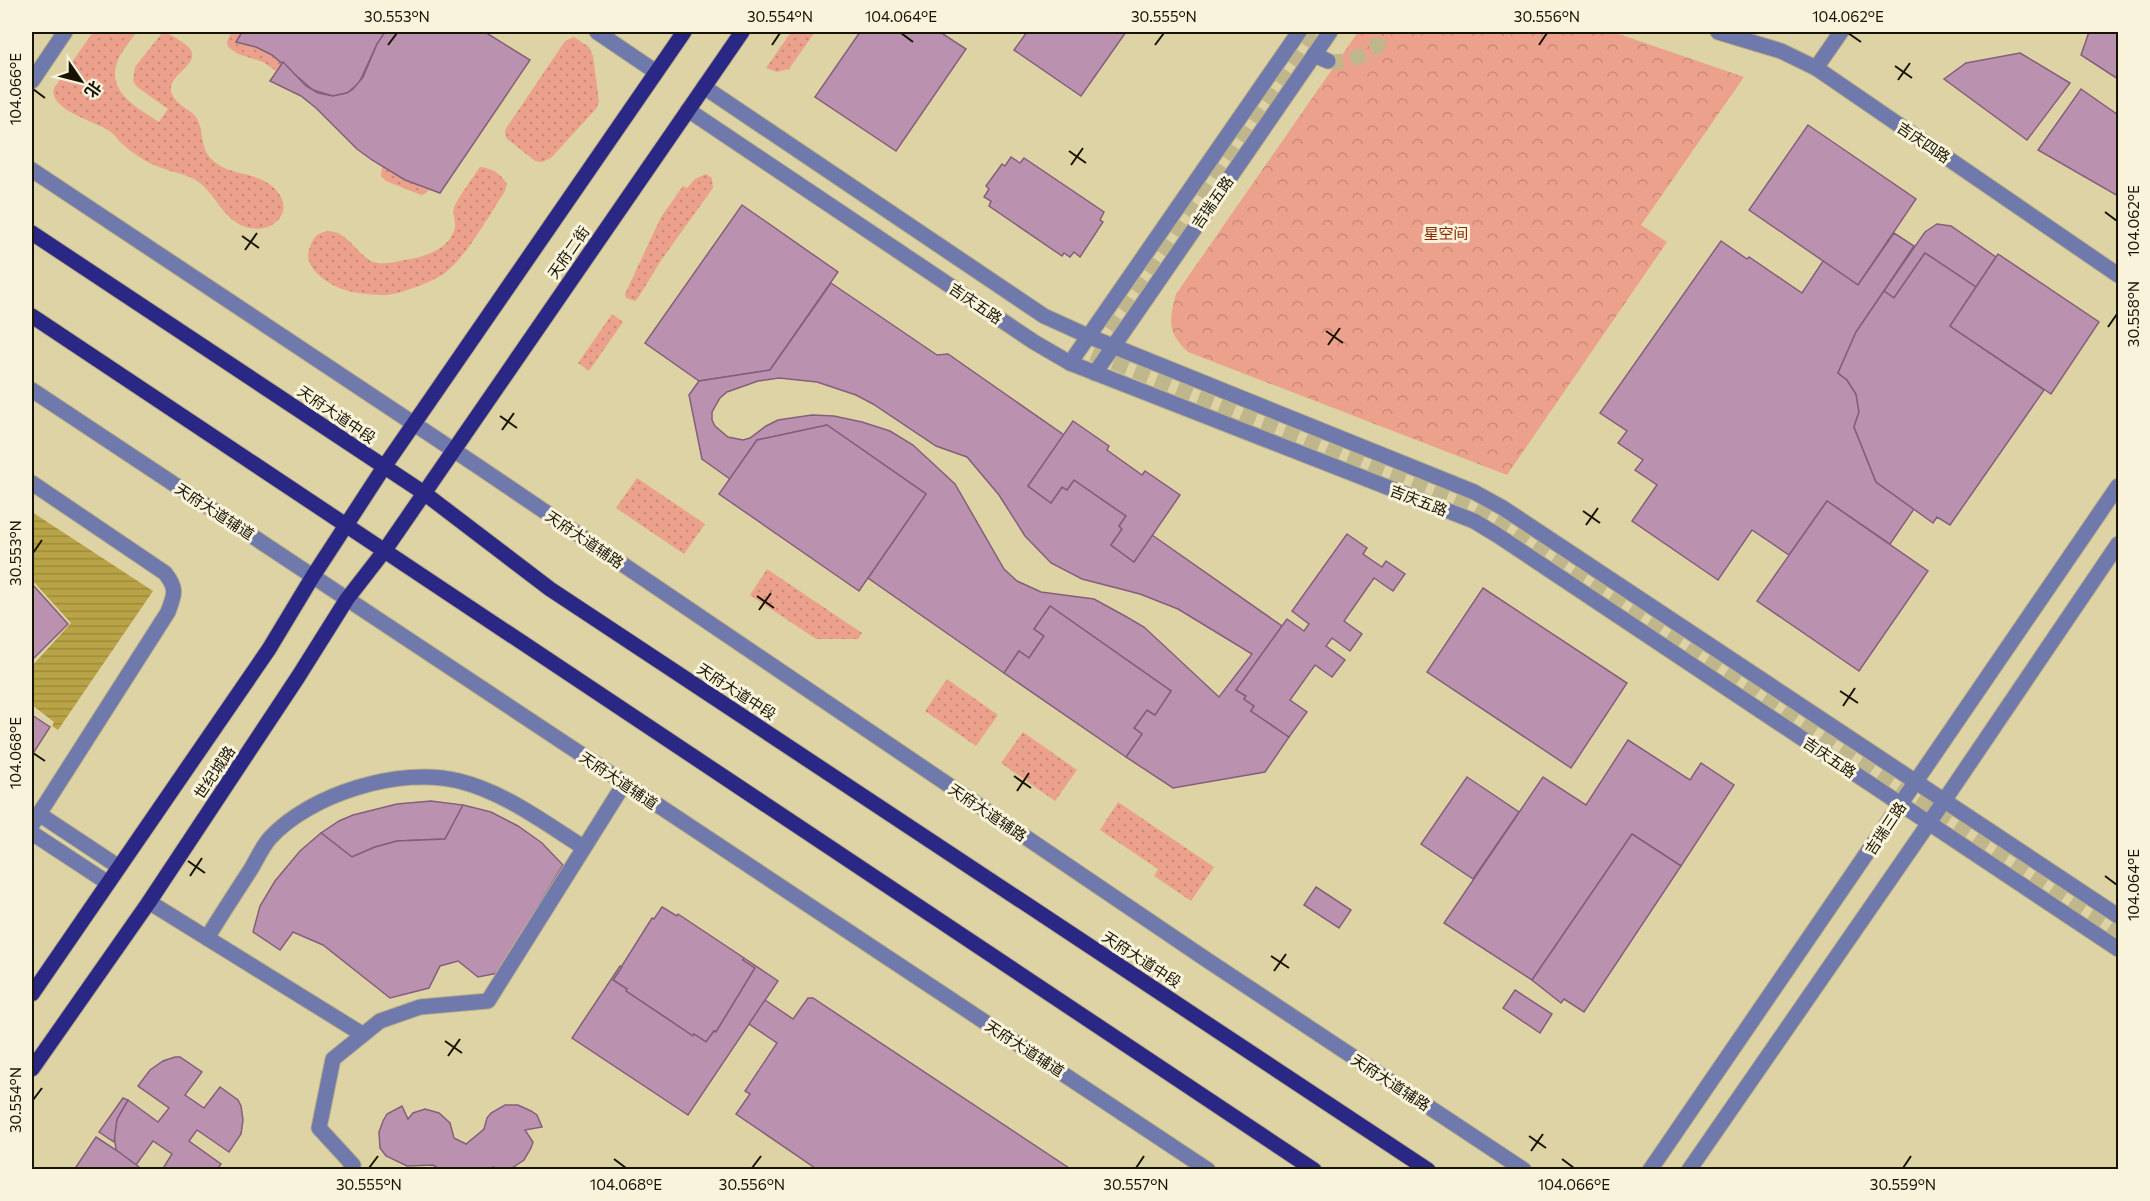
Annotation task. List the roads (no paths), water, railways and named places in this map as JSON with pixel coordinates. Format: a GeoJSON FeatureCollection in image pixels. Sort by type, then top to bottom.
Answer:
{"type":"FeatureCollection","features":[{"type":"Feature","properties":{"kind":"main road","name":"天府二街"},"geometry":{"type":"LineString","coordinates":[[384,466],[684,32]]}},
{"type":"Feature","properties":{"kind":"main road","name":"天府二街"},"geometry":{"type":"LineString","coordinates":[[424,493],[742,32]]}},
{"type":"Feature","properties":{"kind":"main road","name":"天府大道中段"},"geometry":{"type":"LineString","coordinates":[[32,233],[424,493],[550,589],[1428,1170]]}},
{"type":"Feature","properties":{"kind":"main road"},"geometry":{"type":"LineString","coordinates":[[32,316],[1314,1170]]}},
{"type":"Feature","properties":{"kind":"main road","name":"世纪城路"},"geometry":{"type":"LineString","coordinates":[[32,994],[268,649],[384,466]]}},
{"type":"Feature","properties":{"kind":"main road","name":"世纪城路"},"geometry":{"type":"LineString","coordinates":[[32,1069],[149,902],[347,599],[385,550],[424,493]]}},
{"type":"Feature","properties":{"kind":"street"},"geometry":{"type":"LineString","coordinates":[[32,81],[65,32]]}},
{"type":"Feature","properties":{"kind":"street"},"geometry":{"type":"LineString","coordinates":[[597,32],[656,72]]}},
{"type":"Feature","properties":{"kind":"street","name":"吉瑞五路"},"geometry":{"type":"LineString","coordinates":[[1070,363],[1299,32]]}},
{"type":"Feature","properties":{"kind":"street","name":"吉瑞五路"},"geometry":{"type":"LineString","coordinates":[[1095,373],[1321,58],[1330,32]]}},
{"type":"Feature","properties":{"kind":"street","name":"吉庆四路"},"geometry":{"type":"LineString","coordinates":[[1718,32],[1781,51],[1816,68],[2118,275]]}},
{"type":"Feature","properties":{"kind":"street"},"geometry":{"type":"LineString","coordinates":[[1816,68],[1841,32]]}},
{"type":"Feature","properties":{"kind":"street","name":"吉庆五路"},"geometry":{"type":"LineString","coordinates":[[704,87],[1044,316],[1088,336],[1474,492],[1503,508],[2118,916]]}},
{"type":"Feature","properties":{"kind":"street","name":"吉庆五路"},"geometry":{"type":"LineString","coordinates":[[688,110],[1034,342],[1070,363],[1474,521],[2118,949]]}},
{"type":"Feature","properties":{"kind":"street"},"geometry":{"type":"LineString","coordinates":[[32,170],[453,450]]}},
{"type":"Feature","properties":{"kind":"street","name":"天府大道辅道"},"geometry":{"type":"LineString","coordinates":[[32,390],[1208,1170]]}},
{"type":"Feature","properties":{"kind":"street","name":"天府大道辅路"},"geometry":{"type":"LineString","coordinates":[[453,450],[1207,960],[1524,1170]]}},
{"type":"Feature","properties":{"kind":"street"},"geometry":{"type":"LineString","coordinates":[[32,483],[165,573],[174,584],[174,599],[168,612],[35,820],[120,867]]}},
{"type":"Feature","properties":{"kind":"street","name":"吉瑞三路"},"geometry":{"type":"LineString","coordinates":[[1650,1170],[2118,486]]}},
{"type":"Feature","properties":{"kind":"street"},"geometry":{"type":"LineString","coordinates":[[1689,1170],[1929,823],[2118,544]]}},
{"type":"Feature","properties":{"kind":"street"},"geometry":{"type":"LineString","coordinates":[[207,938],[270,839],[306,809],[350,790],[382,782],[422,777],[459,781],[492,793],[532,814],[583,847]]}},
{"type":"Feature","properties":{"kind":"street"},"geometry":{"type":"LineString","coordinates":[[351,1170],[352,1165],[319,1128],[333,1059],[380,1021],[420,1007],[488,1001],[624,784]]}},
{"type":"Feature","properties":{"kind":"street"},"geometry":{"type":"LineString","coordinates":[[32,833],[108,883]]}},
{"type":"Feature","properties":{"kind":"street"},"geometry":{"type":"LineString","coordinates":[[149,902],[362,1034]]}},
{"type":"Feature","properties":{"kind":"tunnel"},"geometry":{"type":"LineString","coordinates":[[1312,32],[1091,353],[1471,506],[1507,526],[2118,933]]}},
{"type":"Feature","properties":{"kind":"tunnel"},"geometry":{"type":"LineString","coordinates":[[1328,61],[1348,60],[1366,53],[1378,46],[1381,32]]}},
{"type":"Feature","properties":{"kind":"park label","name":"星空间"},"geometry":{"type":"Point","coordinates":[1446,233]}}]}
